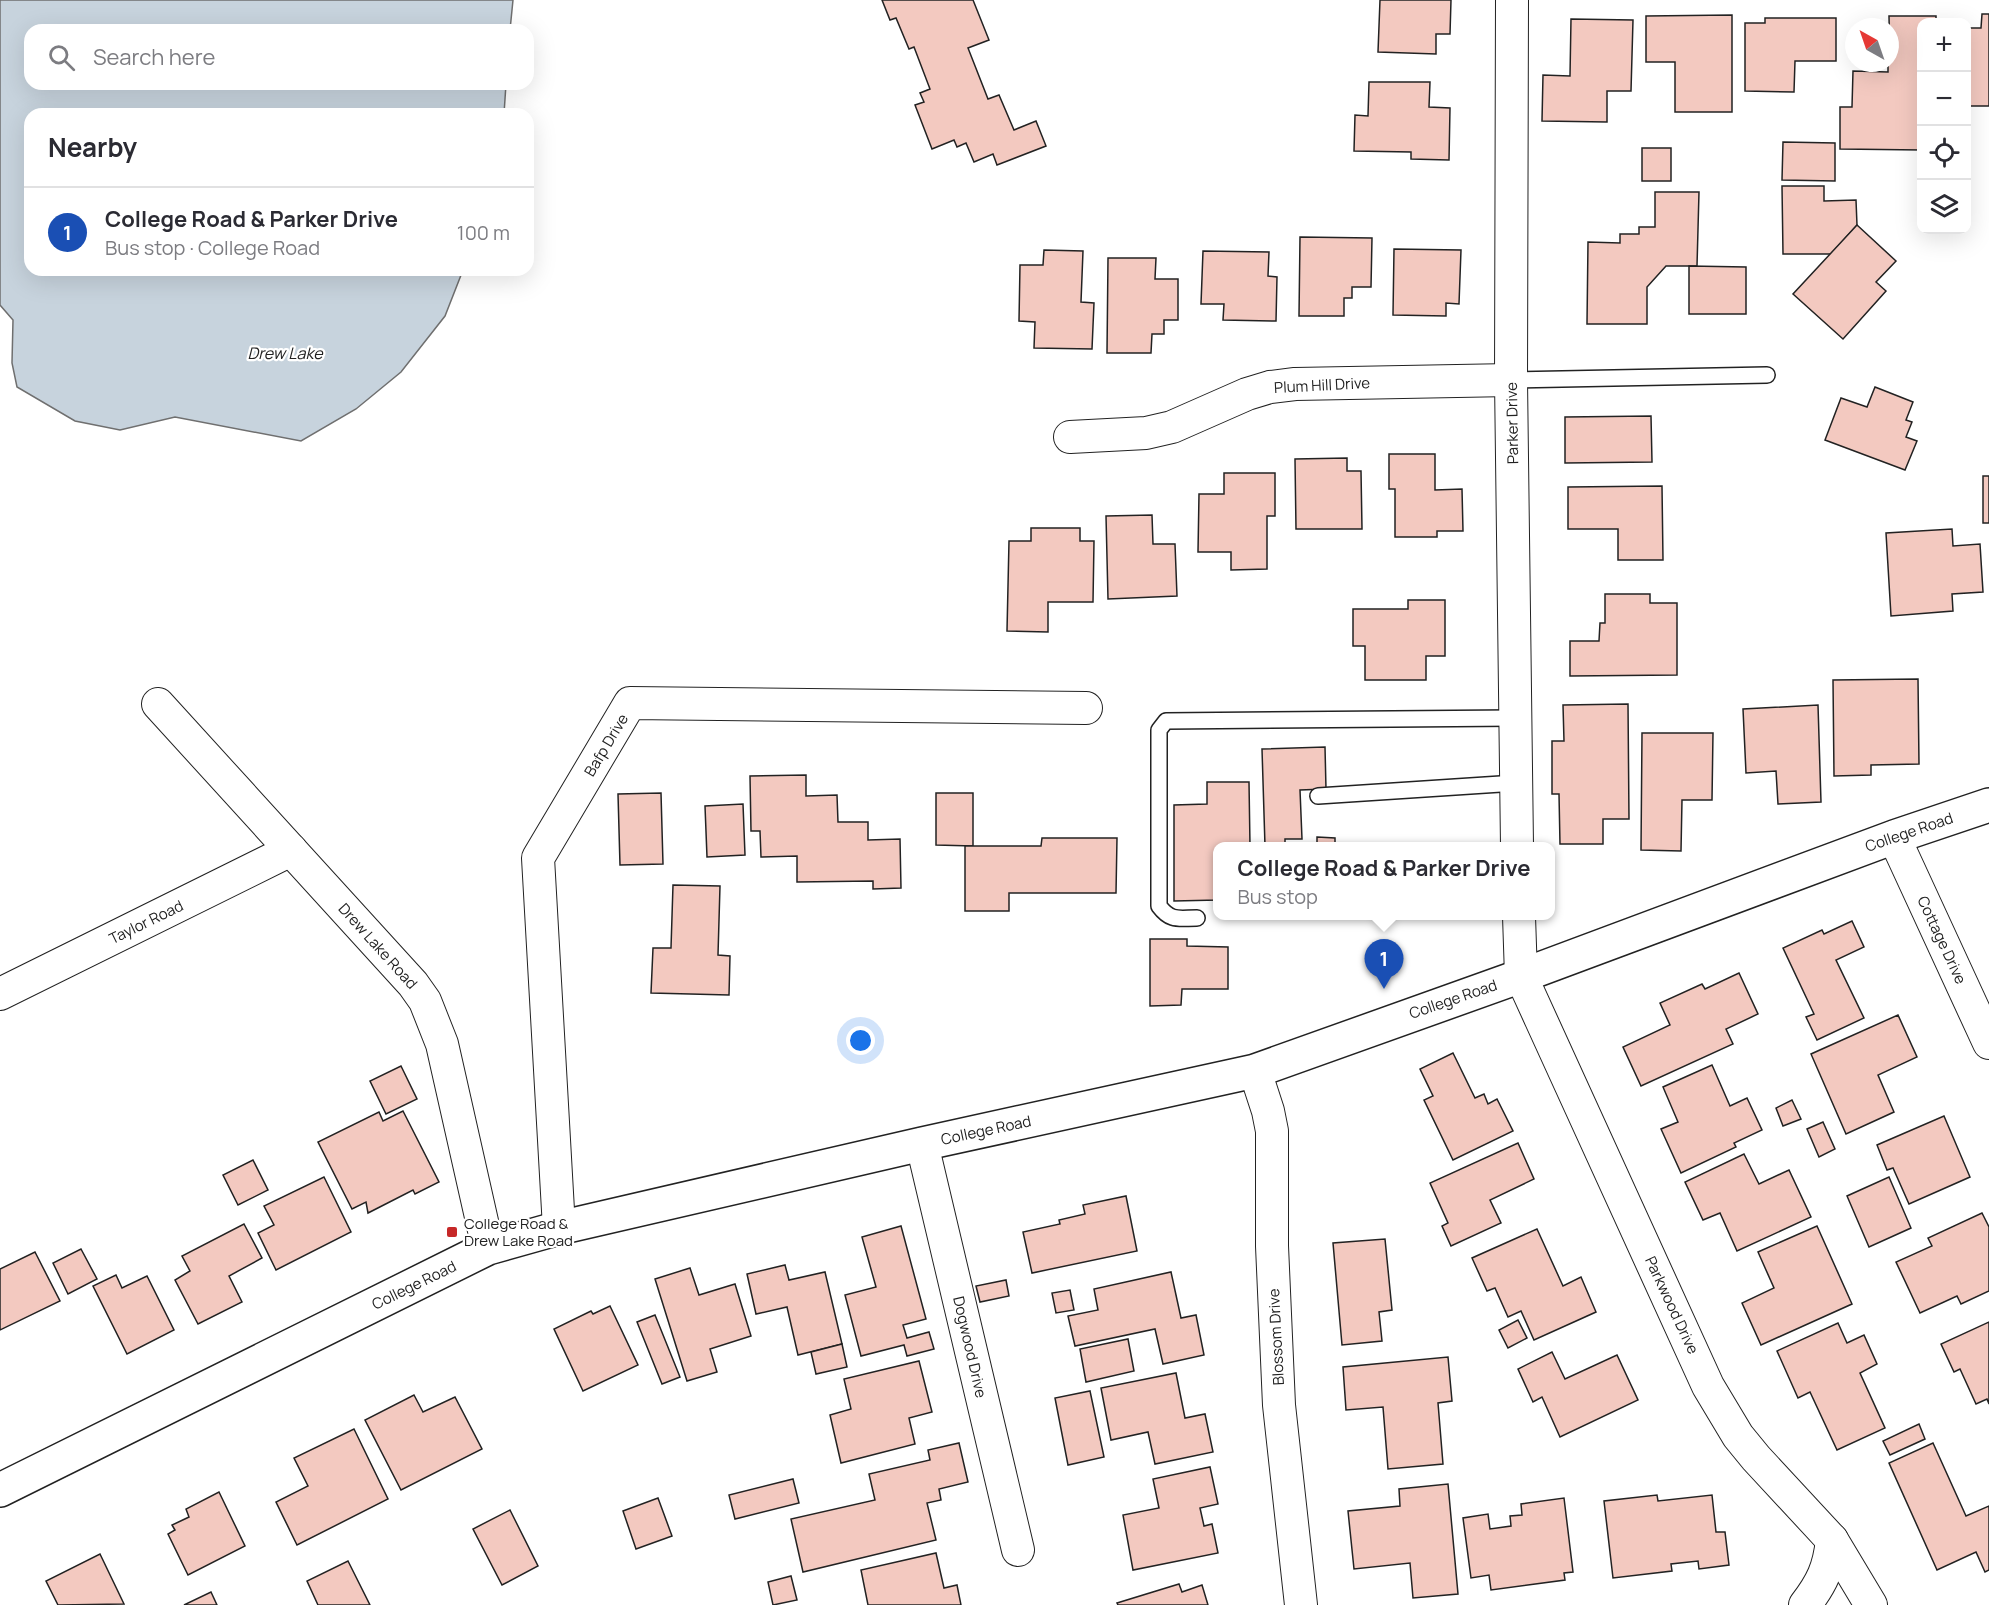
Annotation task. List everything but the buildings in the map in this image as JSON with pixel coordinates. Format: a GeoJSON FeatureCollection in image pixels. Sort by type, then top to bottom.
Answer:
{"type":"FeatureCollection","features":[{"type":"Feature","properties":{"kind":"street","name":"Parker Drive"},"geometry":{"type":"LineString","coordinates":[[1512,0],[1511,380],[1517,842]]}},
{"type":"Feature","properties":{"kind":"street","name":"Plum Hill Drive"},"geometry":{"type":"LineString","coordinates":[[1070,437],[1146,433],[1172,428],[1247,394],[1270,387],[1295,384],[1511,380]]}},
{"type":"Feature","properties":{"kind":"street","name":"Drew Lake Road"},"geometry":{"type":"LineString","coordinates":[[158,704],[413,984],[424,1000],[442,1044],[488,1248]]}},
{"type":"Feature","properties":{"kind":"street","name":"Bafp Drive"},"geometry":{"type":"LineString","coordinates":[[559,1228],[537,858],[630,704],[1086,708]]}},
{"type":"Feature","properties":{"kind":"street","name":"College Road"},"geometry":{"type":"LineString","coordinates":[[0,1490],[488,1248],[559,1228],[922,1144],[1254,1071],[1521,976],[1894,837],[1989,805]]}},
{"type":"Feature","properties":{"kind":"street","name":"Cottage Drive"},"geometry":{"type":"LineString","coordinates":[[1894,837],[1989,1043]]}},
{"type":"Feature","properties":{"kind":"street","name":"Taylor Road"},"geometry":{"type":"LineString","coordinates":[[0,994],[291,850]]}},
{"type":"Feature","properties":{"kind":"street"},"geometry":{"type":"LineString","coordinates":[[1519,920],[1521,976]]}},
{"type":"Feature","properties":{"kind":"street","name":"Parkwood Drive"},"geometry":{"type":"LineString","coordinates":[[1521,976],[1698,1364],[1723,1413],[1756,1458],[1832,1540],[1871,1605]]}},
{"type":"Feature","properties":{"kind":"street","name":"Blossom Drive"},"geometry":{"type":"LineString","coordinates":[[1254,1071],[1272,1131],[1272,1246],[1280,1405],[1301,1605]]}},
{"type":"Feature","properties":{"kind":"street","name":"Dogwood Drive"},"geometry":{"type":"LineString","coordinates":[[922,1144],[1018,1550]]}},
{"type":"Feature","properties":{"kind":"street"},"geometry":{"type":"LineString","coordinates":[[1805,1605],[1825,1574],[1830,1559],[1832,1540]]}},
{"type":"Feature","properties":{"kind":"lane"},"geometry":{"type":"LineString","coordinates":[[1511,380],[1767,375]]}},
{"type":"Feature","properties":{"kind":"lane"},"geometry":{"type":"LineString","coordinates":[[1197,918],[1172,918],[1166,915],[1160,906],[1158,730],[1166,721],[1515,718]]}},
{"type":"Feature","properties":{"kind":"lane"},"geometry":{"type":"LineString","coordinates":[[1318,796],[1516,783]]}},
{"type":"Feature","properties":{"kind":"water","name":"Drew Lake"},"geometry":{"type":"Polygon","coordinates":[[[0,0],[513,0],[511,24],[24,24],[24,90],[506,90],[504,108],[24,108],[24,276],[461,276],[445,316],[401,372],[356,409],[301,441],[175,417],[120,430],[75,421],[17,387],[12,363],[13,320],[0,305],[0,0]]]}},
{"type":"Feature","properties":{"kind":"place","name":"College Road & Parker Drive"},"geometry":{"type":"Point","coordinates":[1384,989]}},
{"type":"Feature","properties":{"kind":"place","name":"College Road & Drew Lake Road"},"geometry":{"type":"Point","coordinates":[452,1232]}}]}
